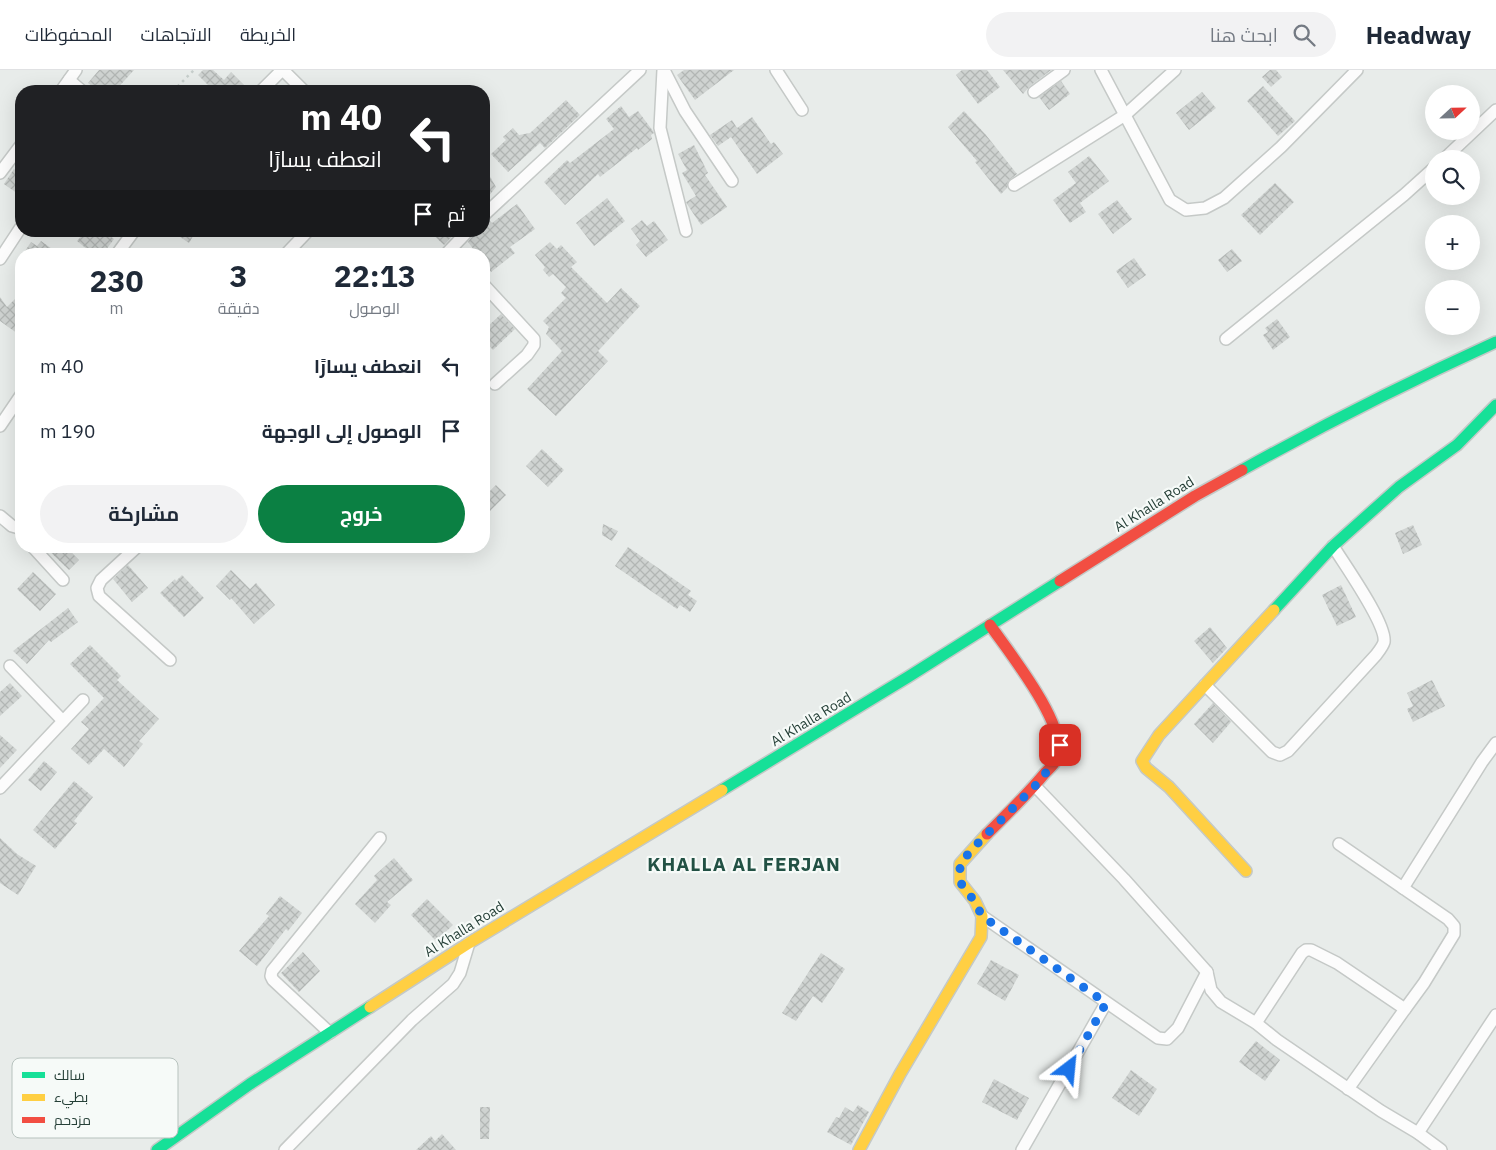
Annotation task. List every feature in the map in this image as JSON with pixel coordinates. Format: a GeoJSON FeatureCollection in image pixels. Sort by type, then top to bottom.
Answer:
{"type":"FeatureCollection","features":[{"type":"Feature","properties":{"kind":"street"},"geometry":{"type":"LineString","coordinates":[[65,85],[76,70]]}},
{"type":"Feature","properties":{"kind":"street"},"geometry":{"type":"LineString","coordinates":[[267,85],[282,70],[298,85]]}},
{"type":"Feature","properties":{"kind":"street"},"geometry":{"type":"LineString","coordinates":[[490,209],[640,70]]}},
{"type":"Feature","properties":{"kind":"street"},"geometry":{"type":"LineString","coordinates":[[663,70],[685,112],[732,181]]}},
{"type":"Feature","properties":{"kind":"street"},"geometry":{"type":"LineString","coordinates":[[663,70],[660,128],[686,231]]}},
{"type":"Feature","properties":{"kind":"street"},"geometry":{"type":"LineString","coordinates":[[776,70],[802,110]]}},
{"type":"Feature","properties":{"kind":"street"},"geometry":{"type":"LineString","coordinates":[[1034,92],[1064,70]]}},
{"type":"Feature","properties":{"kind":"street"},"geometry":{"type":"LineString","coordinates":[[1101,70],[1170,200],[1186,210],[1205,208],[1224,198],[1281,147],[1357,70]]}},
{"type":"Feature","properties":{"kind":"street"},"geometry":{"type":"LineString","coordinates":[[1014,185],[1124,115],[1175,70]]}},
{"type":"Feature","properties":{"kind":"street"},"geometry":{"type":"LineString","coordinates":[[69,80],[75,85]]}},
{"type":"Feature","properties":{"kind":"street"},"geometry":{"type":"LineString","coordinates":[[1454,150],[1496,110]]}},
{"type":"Feature","properties":{"kind":"street"},"geometry":{"type":"LineString","coordinates":[[0,173],[15,153]]}},
{"type":"Feature","properties":{"kind":"street"},"geometry":{"type":"LineString","coordinates":[[1226,339],[1425,176]]}},
{"type":"Feature","properties":{"kind":"street"},"geometry":{"type":"LineString","coordinates":[[0,259],[15,236]]}},
{"type":"Feature","properties":{"kind":"street"},"geometry":{"type":"LineString","coordinates":[[121,248],[130,237]]}},
{"type":"Feature","properties":{"kind":"street"},"geometry":{"type":"LineString","coordinates":[[292,248],[302,237]]}},
{"type":"Feature","properties":{"kind":"street"},"geometry":{"type":"LineString","coordinates":[[453,248],[463,237]]}},
{"type":"Feature","properties":{"kind":"street"},"geometry":{"type":"LineString","coordinates":[[490,291],[534,339],[534,345],[527,355],[495,384]]}},
{"type":"Feature","properties":{"kind":"street","name":"Al Khalla Road"},"geometry":{"type":"LineString","coordinates":[[178,1135],[250,1084],[469,943],[891,688],[1195,496],[1286,446],[1450,363],[1496,342]]}},
{"type":"Feature","properties":{"kind":"street"},"geometry":{"type":"LineString","coordinates":[[0,426],[15,404]]}},
{"type":"Feature","properties":{"kind":"street"},"geometry":{"type":"LineString","coordinates":[[1246,871],[1169,787],[1146,768],[1142,761],[1144,756],[1159,735],[1333,546],[1399,487],[1457,445],[1496,405]]}},
{"type":"Feature","properties":{"kind":"street"},"geometry":{"type":"LineString","coordinates":[[0,516],[15,525]]}},
{"type":"Feature","properties":{"kind":"street"},"geometry":{"type":"LineString","coordinates":[[1205,685],[1272,752],[1280,755],[1288,751],[1384,644],[1384,632],[1333,546]]}},
{"type":"Feature","properties":{"kind":"street"},"geometry":{"type":"LineString","coordinates":[[38,553],[63,580]]}},
{"type":"Feature","properties":{"kind":"street"},"geometry":{"type":"LineString","coordinates":[[130,553],[101,580],[97,588],[99,596],[170,660]]}},
{"type":"Feature","properties":{"kind":"street"},"geometry":{"type":"LineString","coordinates":[[859,1150],[900,1074],[982,936],[982,916],[975,902],[960,882],[960,864],[973,848],[1035,786],[1057,759],[1060,745],[1050,716],[990,625]]}},
{"type":"Feature","properties":{"kind":"street"},"geometry":{"type":"LineString","coordinates":[[10,666],[63,721]]}},
{"type":"Feature","properties":{"kind":"street"},"geometry":{"type":"LineString","coordinates":[[0,788],[83,700]]}},
{"type":"Feature","properties":{"kind":"street"},"geometry":{"type":"LineString","coordinates":[[1403,888],[1482,762],[1496,743]]}},
{"type":"Feature","properties":{"kind":"street"},"geometry":{"type":"LineString","coordinates":[[1035,786],[1124,879],[1207,972],[1211,990],[1221,1002],[1256,1023],[1277,1040],[1381,1112],[1418,1133],[1441,1150]]}},
{"type":"Feature","properties":{"kind":"street"},"geometry":{"type":"LineString","coordinates":[[330,1033],[273,980],[271,976],[272,971],[380,838]]}},
{"type":"Feature","properties":{"kind":"street"},"geometry":{"type":"LineString","coordinates":[[1339,844],[1448,919],[1454,926],[1454,934],[1424,983],[1348,1089]]}},
{"type":"Feature","properties":{"kind":"street"},"geometry":{"type":"LineString","coordinates":[[982,916],[1158,1038],[1167,1039],[1178,1028],[1207,972]]}},
{"type":"Feature","properties":{"kind":"street"},"geometry":{"type":"LineString","coordinates":[[285,1150],[412,1020],[453,984],[460,973],[469,943]]}},
{"type":"Feature","properties":{"kind":"street"},"geometry":{"type":"LineString","coordinates":[[1256,1023],[1302,953],[1311,950],[1337,963],[1405,1009]]}},
{"type":"Feature","properties":{"kind":"street"},"geometry":{"type":"LineString","coordinates":[[1022,1150],[1106,1003]]}},
{"type":"Feature","properties":{"kind":"street"},"geometry":{"type":"LineString","coordinates":[[1418,1133],[1496,1015]]}},
{"type":"Feature","properties":{"kind":"street","name":"Al Khalla Road"},"geometry":{"type":"LineString","coordinates":[[157,1150],[174,1138]]}},
{"type":"Feature","properties":{"kind":"path"},"geometry":{"type":"LineString","coordinates":[[179,85],[194,70]]}},
{"type":"Feature","properties":{"kind":"building"},"geometry":{"type":"Polygon","coordinates":[[[99,70],[134,70],[120,85],[90,85],[88,83],[99,70]]]}},
{"type":"Feature","properties":{"kind":"building"},"geometry":{"type":"Polygon","coordinates":[[[203,70],[213,70],[224,80],[231,72],[244,85],[208,85],[198,75],[203,70]]]}},
{"type":"Feature","properties":{"kind":"building"},"geometry":{"type":"Polygon","coordinates":[[[684,70],[734,70],[695,100],[677,75],[684,70]]]}},
{"type":"Feature","properties":{"kind":"building"},"geometry":{"type":"Polygon","coordinates":[[[962,70],[987,70],[1000,87],[978,104],[956,75],[962,70]]]}},
{"type":"Feature","properties":{"kind":"building"},"geometry":{"type":"Polygon","coordinates":[[[1003,70],[1051,70],[1030,86],[1023,94],[1003,70]]]}},
{"type":"Feature","properties":{"kind":"building"},"geometry":{"type":"Polygon","coordinates":[[[1270,70],[1276,70],[1282,77],[1271,87],[1262,77],[1270,70]]]}},
{"type":"Feature","properties":{"kind":"building"},"geometry":{"type":"Polygon","coordinates":[[[1061,81],[1070,94],[1049,110],[1039,97],[1061,81]]]}},
{"type":"Feature","properties":{"kind":"building"},"geometry":{"type":"Polygon","coordinates":[[[1263,86],[1295,121],[1278,136],[1247,101],[1263,86]]]}},
{"type":"Feature","properties":{"kind":"building"},"geometry":{"type":"Polygon","coordinates":[[[1202,92],[1216,108],[1189,130],[1176,113],[1202,92]]]}},
{"type":"Feature","properties":{"kind":"building"},"geometry":{"type":"Polygon","coordinates":[[[566,100],[580,115],[545,148],[540,143],[508,172],[491,154],[506,140],[503,137],[513,128],[519,135],[530,133],[566,100]]]}},
{"type":"Feature","properties":{"kind":"building"},"geometry":{"type":"Polygon","coordinates":[[[621,106],[629,117],[638,111],[654,133],[651,135],[652,139],[638,150],[637,148],[600,177],[598,174],[565,205],[544,182],[567,160],[570,163],[614,129],[606,119],[621,106]]]}},
{"type":"Feature","properties":{"kind":"building"},"geometry":{"type":"Polygon","coordinates":[[[964,111],[1017,174],[1008,181],[1007,188],[1001,194],[975,162],[977,161],[948,127],[964,111]]]}},
{"type":"Feature","properties":{"kind":"building"},"geometry":{"type":"Polygon","coordinates":[[[752,117],[771,144],[774,142],[783,154],[757,174],[731,137],[718,146],[710,135],[732,120],[737,128],[752,117]]]}},
{"type":"Feature","properties":{"kind":"building"},"geometry":{"type":"Polygon","coordinates":[[[694,145],[708,173],[705,175],[727,207],[701,225],[686,202],[696,196],[682,173],[687,170],[678,154],[694,145]]]}},
{"type":"Feature","properties":{"kind":"building"},"geometry":{"type":"Polygon","coordinates":[[[1089,156],[1109,181],[1080,203],[1086,212],[1070,223],[1053,200],[1076,183],[1068,172],[1089,156]]]}},
{"type":"Feature","properties":{"kind":"building"},"geometry":{"type":"Polygon","coordinates":[[[14,169],[15,170],[15,192],[4,184],[14,169]]]}},
{"type":"Feature","properties":{"kind":"building"},"geometry":{"type":"Polygon","coordinates":[[[490,176],[496,187],[490,194],[490,176]]]}},
{"type":"Feature","properties":{"kind":"building"},"geometry":{"type":"Polygon","coordinates":[[[1275,183],[1294,202],[1260,235],[1241,215],[1275,183]]]}},
{"type":"Feature","properties":{"kind":"building"},"geometry":{"type":"Polygon","coordinates":[[[607,198],[625,221],[594,246],[576,223],[607,198]]]}},
{"type":"Feature","properties":{"kind":"building"},"geometry":{"type":"Polygon","coordinates":[[[1117,200],[1132,219],[1113,234],[1098,214],[1117,200]]]}},
{"type":"Feature","properties":{"kind":"building"},"geometry":{"type":"Polygon","coordinates":[[[517,204],[535,229],[510,247],[515,253],[491,272],[490,248],[472,248],[468,242],[472,237],[490,237],[490,221],[492,223],[517,204]]]}},
{"type":"Feature","properties":{"kind":"building"},"geometry":{"type":"Polygon","coordinates":[[[642,220],[647,226],[654,221],[668,240],[646,257],[636,245],[640,241],[631,229],[642,220]]]}},
{"type":"Feature","properties":{"kind":"building"},"geometry":{"type":"Polygon","coordinates":[[[80,237],[112,237],[114,239],[107,248],[86,248],[77,241],[80,237]]]}},
{"type":"Feature","properties":{"kind":"building"},"geometry":{"type":"Polygon","coordinates":[[[180,237],[192,237],[189,243],[180,237]]]}},
{"type":"Feature","properties":{"kind":"building"},"geometry":{"type":"Polygon","coordinates":[[[435,237],[451,237],[444,245],[435,237]]]}},
{"type":"Feature","properties":{"kind":"building"},"geometry":{"type":"Polygon","coordinates":[[[41,241],[51,248],[27,248],[31,242],[37,246],[41,241]]]}},
{"type":"Feature","properties":{"kind":"building"},"geometry":{"type":"Polygon","coordinates":[[[550,242],[557,249],[561,245],[577,262],[571,267],[607,303],[621,288],[640,306],[598,351],[608,361],[556,416],[527,389],[562,351],[546,334],[549,327],[543,321],[566,298],[561,293],[566,287],[553,274],[549,277],[543,270],[545,267],[535,255],[550,242]]]}},
{"type":"Feature","properties":{"kind":"building"},"geometry":{"type":"Polygon","coordinates":[[[1232,249],[1242,261],[1227,272],[1218,260],[1232,249]]]}},
{"type":"Feature","properties":{"kind":"building"},"geometry":{"type":"Polygon","coordinates":[[[1134,258],[1146,275],[1128,288],[1116,271],[1134,258]]]}},
{"type":"Feature","properties":{"kind":"building"},"geometry":{"type":"Polygon","coordinates":[[[0,297],[7,307],[15,299],[15,332],[0,321],[0,297]]]}},
{"type":"Feature","properties":{"kind":"building"},"geometry":{"type":"Polygon","coordinates":[[[501,314],[515,329],[493,350],[490,347],[490,324],[501,314]]]}},
{"type":"Feature","properties":{"kind":"building"},"geometry":{"type":"Polygon","coordinates":[[[1277,319],[1290,337],[1273,350],[1263,335],[1268,332],[1265,328],[1277,319]]]}},
{"type":"Feature","properties":{"kind":"building"},"geometry":{"type":"Polygon","coordinates":[[[542,449],[564,470],[548,487],[526,466],[542,449]]]}},
{"type":"Feature","properties":{"kind":"building"},"geometry":{"type":"Polygon","coordinates":[[[496,485],[506,495],[490,511],[490,491],[496,485]]]}},
{"type":"Feature","properties":{"kind":"building"},"geometry":{"type":"Polygon","coordinates":[[[603,524],[618,531],[612,541],[602,535],[603,524]]]}},
{"type":"Feature","properties":{"kind":"building"},"geometry":{"type":"Polygon","coordinates":[[[1413,525],[1422,545],[1403,554],[1395,533],[1413,525]]]}},
{"type":"Feature","properties":{"kind":"building"},"geometry":{"type":"Polygon","coordinates":[[[628,547],[691,591],[688,595],[697,601],[690,612],[680,605],[677,609],[615,566],[628,547]]]}},
{"type":"Feature","properties":{"kind":"building"},"geometry":{"type":"Polygon","coordinates":[[[51,553],[72,553],[79,560],[69,570],[51,553]]]}},
{"type":"Feature","properties":{"kind":"building"},"geometry":{"type":"Polygon","coordinates":[[[128,565],[148,588],[132,602],[113,579],[128,565]]]}},
{"type":"Feature","properties":{"kind":"building"},"geometry":{"type":"Polygon","coordinates":[[[231,570],[250,589],[256,583],[275,605],[254,624],[231,598],[230,600],[216,586],[231,570]]]}},
{"type":"Feature","properties":{"kind":"building"},"geometry":{"type":"Polygon","coordinates":[[[33,572],[56,594],[40,611],[17,589],[33,572]]]}},
{"type":"Feature","properties":{"kind":"building"},"geometry":{"type":"Polygon","coordinates":[[[182,575],[204,598],[184,617],[160,593],[182,575]]]}},
{"type":"Feature","properties":{"kind":"building"},"geometry":{"type":"Polygon","coordinates":[[[1341,585],[1356,617],[1337,626],[1322,595],[1341,585]]]}},
{"type":"Feature","properties":{"kind":"building"},"geometry":{"type":"Polygon","coordinates":[[[68,608],[78,622],[51,642],[49,640],[27,664],[13,651],[68,608]]]}},
{"type":"Feature","properties":{"kind":"building"},"geometry":{"type":"Polygon","coordinates":[[[1210,627],[1227,648],[1213,663],[1194,641],[1210,627]]]}},
{"type":"Feature","properties":{"kind":"building"},"geometry":{"type":"Polygon","coordinates":[[[90,645],[121,676],[117,680],[159,719],[139,741],[143,744],[124,767],[104,749],[89,765],[71,749],[89,729],[81,722],[104,698],[70,664],[90,645]]]}},
{"type":"Feature","properties":{"kind":"building"},"geometry":{"type":"Polygon","coordinates":[[[1432,680],[1445,706],[1413,722],[1407,709],[1413,706],[1407,693],[1432,680]]]}},
{"type":"Feature","properties":{"kind":"building"},"geometry":{"type":"Polygon","coordinates":[[[10,683],[22,696],[0,716],[0,692],[10,683]]]}},
{"type":"Feature","properties":{"kind":"building"},"geometry":{"type":"Polygon","coordinates":[[[1213,703],[1231,722],[1213,743],[1194,724],[1213,703]]]}},
{"type":"Feature","properties":{"kind":"building"},"geometry":{"type":"Polygon","coordinates":[[[0,735],[17,750],[0,768],[0,735]]]}},
{"type":"Feature","properties":{"kind":"building"},"geometry":{"type":"Polygon","coordinates":[[[44,761],[57,772],[41,791],[28,780],[44,761]]]}},
{"type":"Feature","properties":{"kind":"building"},"geometry":{"type":"Polygon","coordinates":[[[74,781],[93,797],[74,821],[77,823],[55,849],[33,830],[74,781]]]}},
{"type":"Feature","properties":{"kind":"building"},"geometry":{"type":"Polygon","coordinates":[[[0,838],[17,854],[36,866],[18,895],[0,883],[0,838]]]}},
{"type":"Feature","properties":{"kind":"building"},"geometry":{"type":"Polygon","coordinates":[[[394,858],[413,880],[387,902],[391,905],[375,923],[355,904],[377,880],[374,876],[394,858]]]}},
{"type":"Feature","properties":{"kind":"building"},"geometry":{"type":"Polygon","coordinates":[[[280,896],[302,913],[288,931],[286,929],[257,966],[239,951],[269,916],[266,914],[280,896]]]}},
{"type":"Feature","properties":{"kind":"building"},"geometry":{"type":"Polygon","coordinates":[[[427,899],[453,925],[436,941],[411,915],[427,899]]]}},
{"type":"Feature","properties":{"kind":"building"},"geometry":{"type":"Polygon","coordinates":[[[303,952],[320,971],[299,992],[281,973],[303,952]]]}},
{"type":"Feature","properties":{"kind":"building"},"geometry":{"type":"Polygon","coordinates":[[[821,953],[845,969],[822,1003],[813,996],[796,1021],[782,1013],[821,953]]]}},
{"type":"Feature","properties":{"kind":"building"},"geometry":{"type":"Polygon","coordinates":[[[991,960],[1019,975],[1005,1001],[977,984],[991,960]]]}},
{"type":"Feature","properties":{"kind":"building"},"geometry":{"type":"Polygon","coordinates":[[[1256,1041],[1280,1060],[1265,1081],[1239,1062],[1256,1041]]]}},
{"type":"Feature","properties":{"kind":"building"},"geometry":{"type":"Polygon","coordinates":[[[1131,1070],[1157,1089],[1139,1116],[1112,1098],[1131,1070]]]}},
{"type":"Feature","properties":{"kind":"building"},"geometry":{"type":"Polygon","coordinates":[[[994,1079],[1029,1098],[1017,1120],[982,1102],[994,1079]]]}},
{"type":"Feature","properties":{"kind":"building"},"geometry":{"type":"Polygon","coordinates":[[[858,1105],[869,1112],[851,1145],[827,1132],[836,1117],[839,1118],[845,1107],[853,1112],[858,1105]]]}},
{"type":"Feature","properties":{"kind":"building"},"geometry":{"type":"Polygon","coordinates":[[[480,1107],[490,1107],[489,1139],[480,1139],[480,1107]]]}},
{"type":"Feature","properties":{"kind":"building"},"geometry":{"type":"Polygon","coordinates":[[[442,1134],[456,1150],[416,1150],[431,1136],[435,1141],[442,1134]]]}},
{"type":"Feature","properties":{"kind":"traffic: fast"},"geometry":{"type":"LineString","coordinates":[[1242,470],[1368,403],[1496,342]]}},
{"type":"Feature","properties":{"kind":"traffic: fast"},"geometry":{"type":"LineString","coordinates":[[1274,610],[1333,546],[1399,487],[1457,445],[1496,405]]}},
{"type":"Feature","properties":{"kind":"traffic: fast"},"geometry":{"type":"LineString","coordinates":[[722,790],[908,677],[1060,581]]}},
{"type":"Feature","properties":{"kind":"traffic: fast"},"geometry":{"type":"LineString","coordinates":[[178,1135],[250,1084],[370,1007]]}},
{"type":"Feature","properties":{"kind":"traffic: fast"},"geometry":{"type":"LineString","coordinates":[[157,1150],[174,1138]]}},
{"type":"Feature","properties":{"kind":"traffic: slow"},"geometry":{"type":"LineString","coordinates":[[1246,871],[1169,787],[1146,768],[1142,761],[1159,735],[1274,610]]}},
{"type":"Feature","properties":{"kind":"traffic: slow"},"geometry":{"type":"LineString","coordinates":[[370,1007],[469,943],[722,790]]}},
{"type":"Feature","properties":{"kind":"traffic: slow"},"geometry":{"type":"LineString","coordinates":[[859,1150],[900,1074],[981,937],[982,916],[975,901],[960,882],[960,864],[987,834]]}},
{"type":"Feature","properties":{"kind":"traffic: jam"},"geometry":{"type":"LineString","coordinates":[[1060,581],[1195,496],[1242,470]]}},
{"type":"Feature","properties":{"kind":"traffic: jam"},"geometry":{"type":"LineString","coordinates":[[987,834],[1024,797],[1053,764],[1057,758],[1059,745],[1055,728],[1035,690],[990,625]]}},
{"type":"Feature","properties":{"kind":"district","name":"KHALLA AL FERJAN"},"geometry":{"type":"Point","coordinates":[744,864]}},
{"type":"Feature","properties":{"kind":"route"},"geometry":{"type":"LineString","coordinates":[[1060,745],[1057,759],[1035,786],[973,848],[960,864],[960,882],[975,902],[982,916],[1106,1003],[1069,1069]]}}]}
